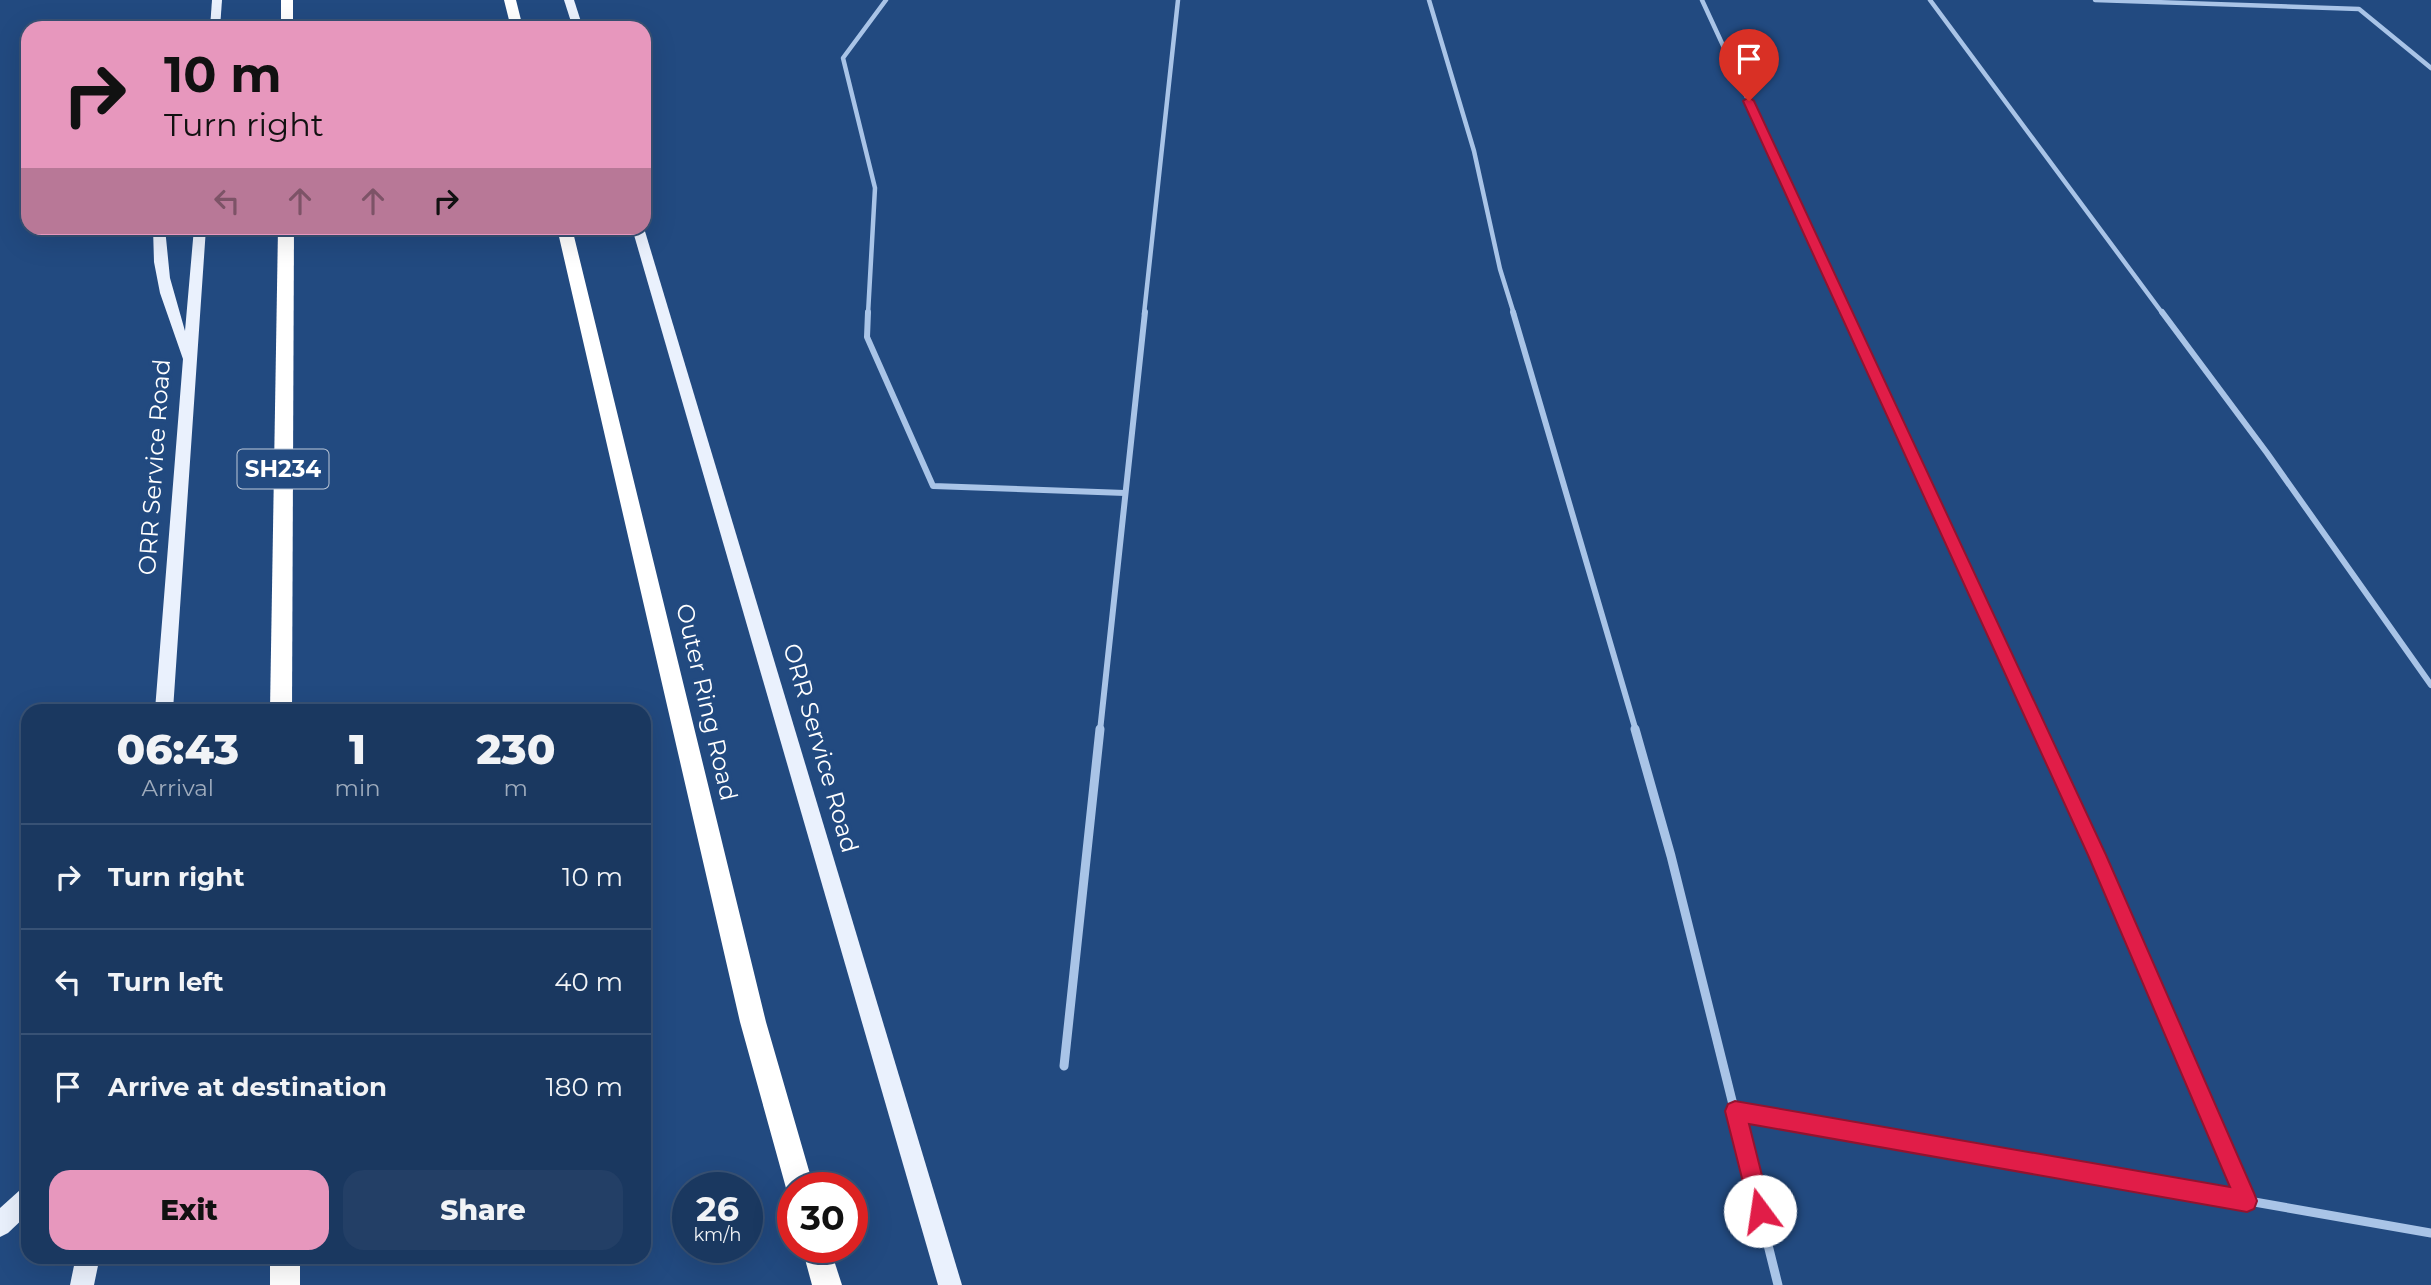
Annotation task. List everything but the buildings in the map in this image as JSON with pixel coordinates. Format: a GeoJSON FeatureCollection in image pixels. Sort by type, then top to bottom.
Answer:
{"type":"FeatureCollection","features":[{"type":"Feature","properties":{"kind":"highway"},"geometry":{"type":"LineString","coordinates":[[287,0],[287,21]]}},
{"type":"Feature","properties":{"kind":"highway"},"geometry":{"type":"LineString","coordinates":[[510,0],[515,21]]}},
{"type":"Feature","properties":{"kind":"highway","name":"SH234"},"geometry":{"type":"LineString","coordinates":[[281,704],[286,235]]}},
{"type":"Feature","properties":{"kind":"highway","name":"Outer Ring Road"},"geometry":{"type":"LineString","coordinates":[[566,235],[753,1022],[795,1172]]}},
{"type":"Feature","properties":{"kind":"highway"},"geometry":{"type":"LineString","coordinates":[[820,1263],[827,1285]]}},
{"type":"Feature","properties":{"kind":"highway"},"geometry":{"type":"LineString","coordinates":[[285,1264],[285,1285]]}},
{"type":"Feature","properties":{"kind":"main road"},"geometry":{"type":"LineString","coordinates":[[216,21],[217,0]]}},
{"type":"Feature","properties":{"kind":"main road"},"geometry":{"type":"LineString","coordinates":[[569,0],[576,21]]}},
{"type":"Feature","properties":{"kind":"main road"},"geometry":{"type":"LineString","coordinates":[[159,235],[159,261],[170,307],[190,362]]}},
{"type":"Feature","properties":{"kind":"main road","name":"ORR Service Road"},"geometry":{"type":"LineString","coordinates":[[164,704],[199,235]]}},
{"type":"Feature","properties":{"kind":"main road","name":"ORR Service Road"},"geometry":{"type":"LineString","coordinates":[[640,235],[950,1285]]}},
{"type":"Feature","properties":{"kind":"main road"},"geometry":{"type":"LineString","coordinates":[[0,1225],[21,1205]]}},
{"type":"Feature","properties":{"kind":"main road"},"geometry":{"type":"LineString","coordinates":[[82,1285],[86,1264]]}},
{"type":"Feature","properties":{"kind":"street"},"geometry":{"type":"LineString","coordinates":[[886,0],[843,58],[875,188],[867,337],[933,486],[1125,493]]}},
{"type":"Feature","properties":{"kind":"street"},"geometry":{"type":"LineString","coordinates":[[1064,1066],[1178,0]]}},
{"type":"Feature","properties":{"kind":"street"},"geometry":{"type":"LineString","coordinates":[[1429,0],[1474,151],[1500,269],[1581,537],[1671,856],[1778,1285]]}},
{"type":"Feature","properties":{"kind":"street"},"geometry":{"type":"LineString","coordinates":[[1702,0],[2097,855],[2247,1201]]}},
{"type":"Feature","properties":{"kind":"street"},"geometry":{"type":"LineString","coordinates":[[1930,0],[2267,453],[2431,685]]}},
{"type":"Feature","properties":{"kind":"street"},"geometry":{"type":"LineString","coordinates":[[2095,0],[2359,9],[2431,68]]}},
{"type":"Feature","properties":{"kind":"street"},"geometry":{"type":"LineString","coordinates":[[1735,1111],[2431,1233]]}},
{"type":"Feature","properties":{"kind":"route"},"geometry":{"type":"LineString","coordinates":[[1749,101],[2097,855],[2247,1201],[1735,1111],[1760,1211]]}}]}
